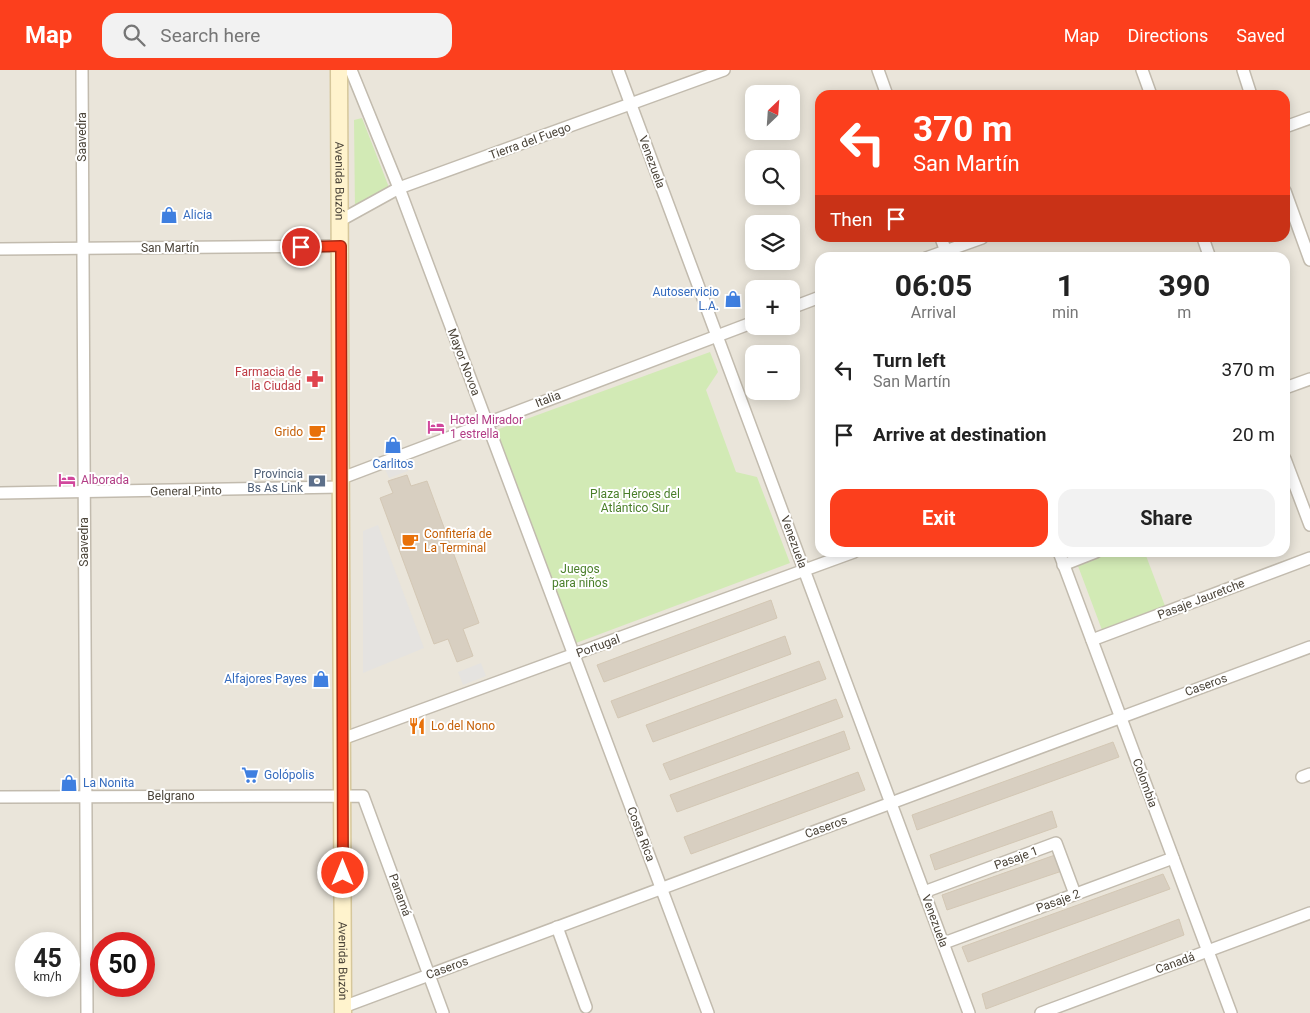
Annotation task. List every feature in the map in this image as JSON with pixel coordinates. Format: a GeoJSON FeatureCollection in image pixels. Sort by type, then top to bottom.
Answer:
{"type":"FeatureCollection","features":[{"type":"Feature","properties":{"kind":"main road","name":"Avenida Buzón"},"geometry":{"type":"LineString","coordinates":[[339,70],[343,1010]]}},
{"type":"Feature","properties":{"kind":"street","name":"Saavedra"},"geometry":{"type":"LineString","coordinates":[[82,70],[87,1013]]}},
{"type":"Feature","properties":{"kind":"street","name":"Mayor Novoa"},"geometry":{"type":"LineString","coordinates":[[351,70],[399,188],[574,655]]}},
{"type":"Feature","properties":{"kind":"street","name":"Venezuela"},"geometry":{"type":"LineString","coordinates":[[618,70],[970,1013]]}},
{"type":"Feature","properties":{"kind":"street","name":"Tierra del Fuego"},"geometry":{"type":"LineString","coordinates":[[341,220],[399,188],[724,70]]}},
{"type":"Feature","properties":{"kind":"street"},"geometry":{"type":"LineString","coordinates":[[878,70],[886,90]]}},
{"type":"Feature","properties":{"kind":"street"},"geometry":{"type":"LineString","coordinates":[[1142,70],[1149,90]]}},
{"type":"Feature","properties":{"kind":"street"},"geometry":{"type":"LineString","coordinates":[[1243,70],[1250,90]]}},
{"type":"Feature","properties":{"kind":"street"},"geometry":{"type":"LineString","coordinates":[[1290,125],[1310,118]]}},
{"type":"Feature","properties":{"kind":"street"},"geometry":{"type":"LineString","coordinates":[[1290,204],[1310,260]]}},
{"type":"Feature","properties":{"kind":"street"},"geometry":{"type":"LineString","coordinates":[[951,252],[973,242]]}},
{"type":"Feature","properties":{"kind":"street","name":"San Martín"},"geometry":{"type":"LineString","coordinates":[[0,249],[341,246]]}},
{"type":"Feature","properties":{"kind":"street"},"geometry":{"type":"LineString","coordinates":[[800,305],[815,299]]}},
{"type":"Feature","properties":{"kind":"street","name":"Italia"},"geometry":{"type":"LineString","coordinates":[[342,482],[486,422],[745,325]]}},
{"type":"Feature","properties":{"kind":"street"},"geometry":{"type":"LineString","coordinates":[[1290,386],[1310,379]]}},
{"type":"Feature","properties":{"kind":"street"},"geometry":{"type":"LineString","coordinates":[[1290,481],[1310,525]]}},
{"type":"Feature","properties":{"kind":"street","name":"General Pinto"},"geometry":{"type":"LineString","coordinates":[[0,494],[84,493],[342,482]]}},
{"type":"Feature","properties":{"kind":"street","name":"Portugal"},"geometry":{"type":"LineString","coordinates":[[342,739],[840,557]]}},
{"type":"Feature","properties":{"kind":"street","name":"Colombia"},"geometry":{"type":"LineString","coordinates":[[1061,557],[1231,1013]]}},
{"type":"Feature","properties":{"kind":"street"},"geometry":{"type":"LineString","coordinates":[[1063,565],[1083,557]]}},
{"type":"Feature","properties":{"kind":"street","name":"Pasaje Jauretche"},"geometry":{"type":"LineString","coordinates":[[1092,640],[1310,558]]}},
{"type":"Feature","properties":{"kind":"street","name":"Caseros"},"geometry":{"type":"LineString","coordinates":[[343,1010],[429,974],[1310,646]]}},
{"type":"Feature","properties":{"kind":"street","name":"Costa Rica"},"geometry":{"type":"LineString","coordinates":[[574,655],[708,1013]]}},
{"type":"Feature","properties":{"kind":"street","name":"Belgrano"},"geometry":{"type":"LineString","coordinates":[[0,797],[343,796]]}},
{"type":"Feature","properties":{"kind":"street","name":"Panamá"},"geometry":{"type":"LineString","coordinates":[[343,796],[363,796],[443,1013]]}},
{"type":"Feature","properties":{"kind":"street","name":"Pasaje 1"},"geometry":{"type":"LineString","coordinates":[[924,892],[1056,843],[1075,894]]}},
{"type":"Feature","properties":{"kind":"street","name":"Pasaje 2"},"geometry":{"type":"LineString","coordinates":[[944,943],[1173,858]]}},
{"type":"Feature","properties":{"kind":"street","name":"Canadá"},"geometry":{"type":"LineString","coordinates":[[1041,1013],[1310,913]]}},
{"type":"Feature","properties":{"kind":"street"},"geometry":{"type":"LineString","coordinates":[[557,927],[586,1007]]}},
{"type":"Feature","properties":{"kind":"shaded area"},"geometry":{"type":"Polygon","coordinates":[[[0,70],[1310,70],[1310,1013],[0,1013],[0,70]]]}},
{"type":"Feature","properties":{"kind":"shaded area"},"geometry":{"type":"Polygon","coordinates":[[[404,460],[408,471],[389,478],[384,467],[404,460]]]}},
{"type":"Feature","properties":{"kind":"shaded area"},"geometry":{"type":"Polygon","coordinates":[[[378,525],[424,648],[363,673],[363,531],[378,525]]]}},
{"type":"Feature","properties":{"kind":"shaded area"},"geometry":{"type":"Polygon","coordinates":[[[481,663],[486,676],[463,685],[458,672],[481,663]]]}},
{"type":"Feature","properties":{"kind":"green space"},"geometry":{"type":"Polygon","coordinates":[[[362,118],[390,190],[355,211],[354,120],[362,118]]]}},
{"type":"Feature","properties":{"kind":"green space","name":"Plaza Héroes del Atlántico Sur"},"geometry":{"type":"Polygon","coordinates":[[[710,352],[718,372],[706,390],[736,472],[757,477],[790,563],[576,643],[496,430],[710,352]]]}},
{"type":"Feature","properties":{"kind":"green space"},"geometry":{"type":"Polygon","coordinates":[[[1100,557],[1147,557],[1165,606],[1102,630],[1078,566],[1100,557]]]}},
{"type":"Feature","properties":{"kind":"building"},"geometry":{"type":"Polygon","coordinates":[[[407,475],[411,486],[427,481],[479,623],[463,629],[473,656],[457,662],[448,639],[434,644],[380,498],[393,493],[388,481],[407,475]]]}},
{"type":"Feature","properties":{"kind":"building"},"geometry":{"type":"Polygon","coordinates":[[[771,600],[777,618],[604,682],[597,665],[771,600]]]}},
{"type":"Feature","properties":{"kind":"building"},"geometry":{"type":"Polygon","coordinates":[[[785,636],[791,654],[618,718],[611,701],[785,636]]]}},
{"type":"Feature","properties":{"kind":"building"},"geometry":{"type":"Polygon","coordinates":[[[819,661],[826,679],[653,742],[646,725],[819,661]]]}},
{"type":"Feature","properties":{"kind":"building"},"geometry":{"type":"Polygon","coordinates":[[[836,699],[843,717],[670,780],[663,764],[836,699]]]}},
{"type":"Feature","properties":{"kind":"building"},"geometry":{"type":"Polygon","coordinates":[[[844,731],[850,749],[677,812],[670,795],[844,731]]]}},
{"type":"Feature","properties":{"kind":"building"},"geometry":{"type":"Polygon","coordinates":[[[1113,742],[1119,757],[917,830],[912,815],[1113,742]]]}},
{"type":"Feature","properties":{"kind":"building"},"geometry":{"type":"Polygon","coordinates":[[[858,772],[865,790],[691,854],[684,837],[858,772]]]}},
{"type":"Feature","properties":{"kind":"building"},"geometry":{"type":"Polygon","coordinates":[[[1052,811],[1057,827],[935,870],[930,855],[1052,811]]]}},
{"type":"Feature","properties":{"kind":"building"},"geometry":{"type":"Polygon","coordinates":[[[1055,855],[1062,871],[947,910],[942,895],[1055,855]]]}},
{"type":"Feature","properties":{"kind":"building"},"geometry":{"type":"Polygon","coordinates":[[[1163,874],[1170,889],[968,962],[962,947],[1163,874]]]}},
{"type":"Feature","properties":{"kind":"building"},"geometry":{"type":"Polygon","coordinates":[[[1179,919],[1184,935],[986,1009],[982,994],[1179,919]]]}},
{"type":"Feature","properties":{"kind":"place","name":"Alicia"},"geometry":{"type":"Point","coordinates":[169,215]}},
{"type":"Feature","properties":{"kind":"place","name":"Autoservicio L.A."},"geometry":{"type":"Point","coordinates":[733,299]}},
{"type":"Feature","properties":{"kind":"place","name":"Farmacia de la Ciudad"},"geometry":{"type":"Point","coordinates":[315,379]}},
{"type":"Feature","properties":{"kind":"place","name":"Hotel Mirador 1 estrella"},"geometry":{"type":"Point","coordinates":[436,427]}},
{"type":"Feature","properties":{"kind":"place","name":"Grido"},"geometry":{"type":"Point","coordinates":[317,432]}},
{"type":"Feature","properties":{"kind":"place","name":"Carlitos"},"geometry":{"type":"Point","coordinates":[393,445]}},
{"type":"Feature","properties":{"kind":"place","name":"Alborada"},"geometry":{"type":"Point","coordinates":[67,480]}},
{"type":"Feature","properties":{"kind":"place","name":"Provincia Bs As Link"},"geometry":{"type":"Point","coordinates":[317,481]}},
{"type":"Feature","properties":{"kind":"place","name":"Confitería de La Terminal"},"geometry":{"type":"Point","coordinates":[410,541]}},
{"type":"Feature","properties":{"kind":"place","name":"Alfajores Payes"},"geometry":{"type":"Point","coordinates":[321,679]}},
{"type":"Feature","properties":{"kind":"place","name":"Lo del Nono"},"geometry":{"type":"Point","coordinates":[417,726]}},
{"type":"Feature","properties":{"kind":"place","name":"Golópolis"},"geometry":{"type":"Point","coordinates":[250,775]}},
{"type":"Feature","properties":{"kind":"place","name":"La Nonita"},"geometry":{"type":"Point","coordinates":[69,783]}},
{"type":"Feature","properties":{"kind":"route"},"geometry":{"type":"LineString","coordinates":[[301,247],[341,246],[343,873]]}},
{"type":"Feature","properties":{"kind":"park label","name":"Juegos para niños"},"geometry":{"type":"Point","coordinates":[580,576]}}]}
